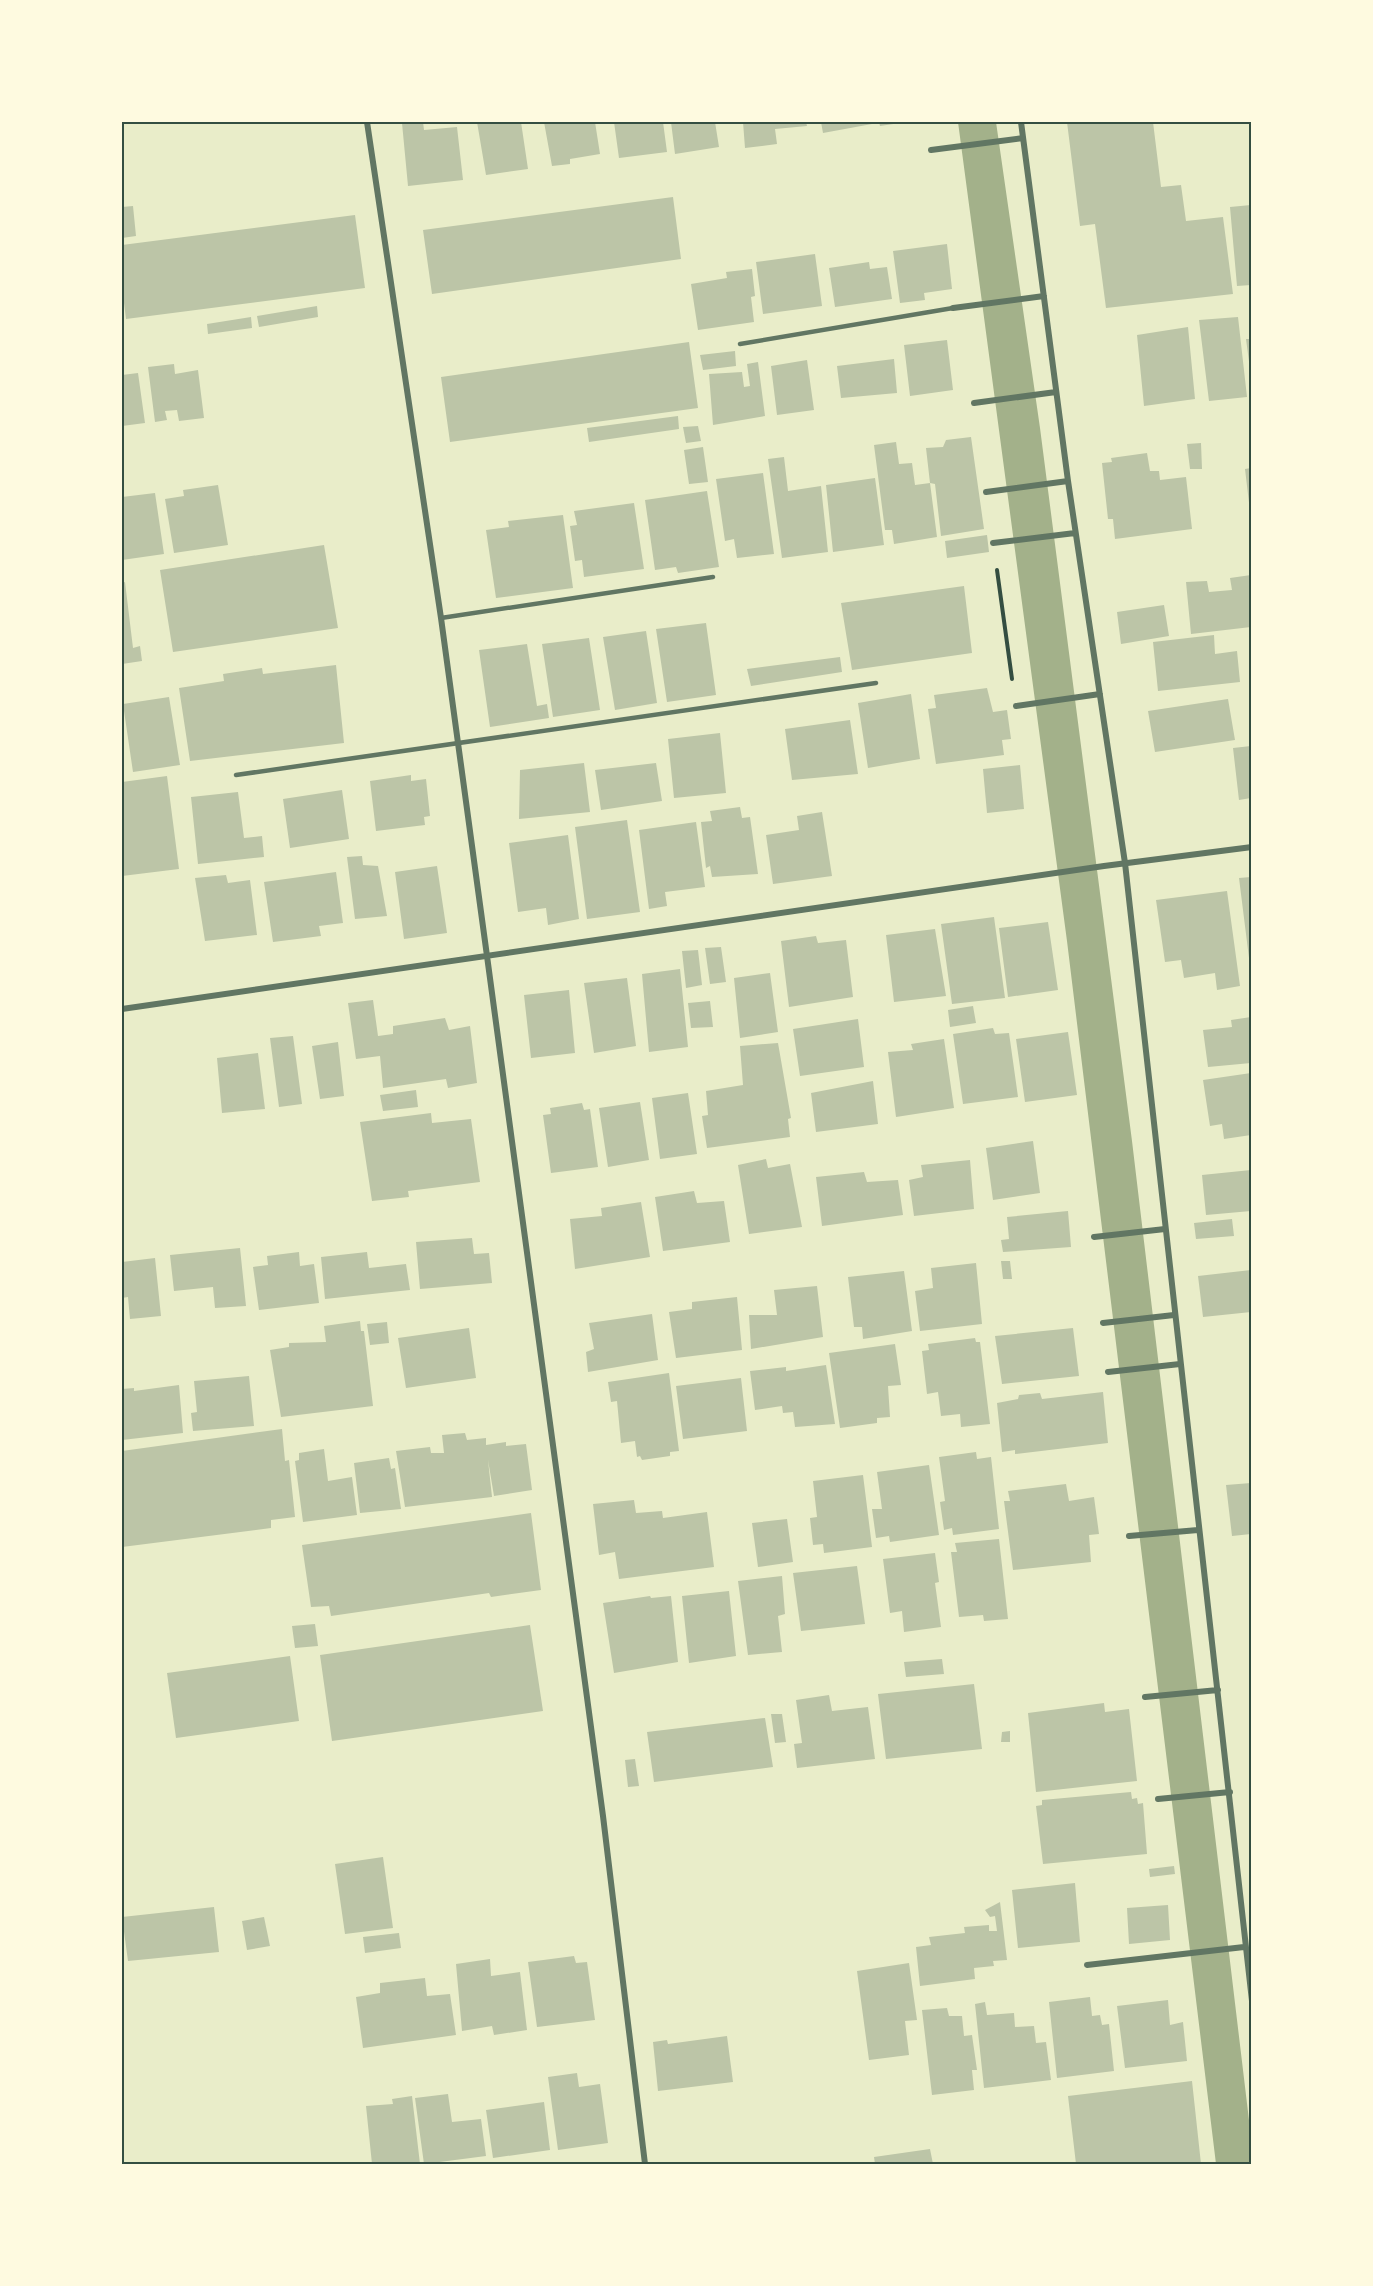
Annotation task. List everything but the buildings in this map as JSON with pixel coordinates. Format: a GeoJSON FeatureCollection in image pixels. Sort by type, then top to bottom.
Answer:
{"type":"FeatureCollection","features":[{"type":"Feature","properties":{"kind":"street"},"geometry":{"type":"LineString","coordinates":[[367,122],[441,618],[488,956],[603,1816],[645,2164]]}},
{"type":"Feature","properties":{"kind":"street"},"geometry":{"type":"LineString","coordinates":[[1021,122],[1068,481],[1125,863],[1198,1530],[1230,1792],[1251,2001]]}},
{"type":"Feature","properties":{"kind":"street"},"geometry":{"type":"LineString","coordinates":[[931,150],[1023,138]]}},
{"type":"Feature","properties":{"kind":"street"},"geometry":{"type":"LineString","coordinates":[[953,308],[1044,296]]}},
{"type":"Feature","properties":{"kind":"street"},"geometry":{"type":"LineString","coordinates":[[974,403],[1056,392]]}},
{"type":"Feature","properties":{"kind":"street"},"geometry":{"type":"LineString","coordinates":[[986,492],[1068,481]]}},
{"type":"Feature","properties":{"kind":"street"},"geometry":{"type":"LineString","coordinates":[[993,543],[1076,533]]}},
{"type":"Feature","properties":{"kind":"street"},"geometry":{"type":"LineString","coordinates":[[1016,706],[1100,694]]}},
{"type":"Feature","properties":{"kind":"street"},"geometry":{"type":"LineString","coordinates":[[122,1009],[1104,866],[1251,847]]}},
{"type":"Feature","properties":{"kind":"street"},"geometry":{"type":"LineString","coordinates":[[1094,1237],[1165,1229]]}},
{"type":"Feature","properties":{"kind":"street"},"geometry":{"type":"LineString","coordinates":[[1103,1323],[1174,1315]]}},
{"type":"Feature","properties":{"kind":"street"},"geometry":{"type":"LineString","coordinates":[[1108,1372],[1180,1364]]}},
{"type":"Feature","properties":{"kind":"street"},"geometry":{"type":"LineString","coordinates":[[1129,1536],[1198,1530]]}},
{"type":"Feature","properties":{"kind":"street"},"geometry":{"type":"LineString","coordinates":[[1145,1697],[1218,1690]]}},
{"type":"Feature","properties":{"kind":"street"},"geometry":{"type":"LineString","coordinates":[[1158,1799],[1230,1792]]}},
{"type":"Feature","properties":{"kind":"street"},"geometry":{"type":"LineString","coordinates":[[1087,1965],[1244,1947]]}},
{"type":"Feature","properties":{"kind":"lane"},"geometry":{"type":"LineString","coordinates":[[740,344],[953,308]]}},
{"type":"Feature","properties":{"kind":"lane"},"geometry":{"type":"LineString","coordinates":[[441,618],[712,577]]}},
{"type":"Feature","properties":{"kind":"lane"},"geometry":{"type":"LineString","coordinates":[[236,775],[458,745],[876,683]]}},
{"type":"Feature","properties":{"kind":"path"},"geometry":{"type":"LineString","coordinates":[[993,543],[1016,706]]}},
{"type":"Feature","properties":{"kind":"shaded area"},"geometry":{"type":"Polygon","coordinates":[[[958,122],[996,122],[1040,428],[1132,1141],[1251,2137],[1251,2164],[1216,2164],[1067,941],[958,122]]]}}]}
